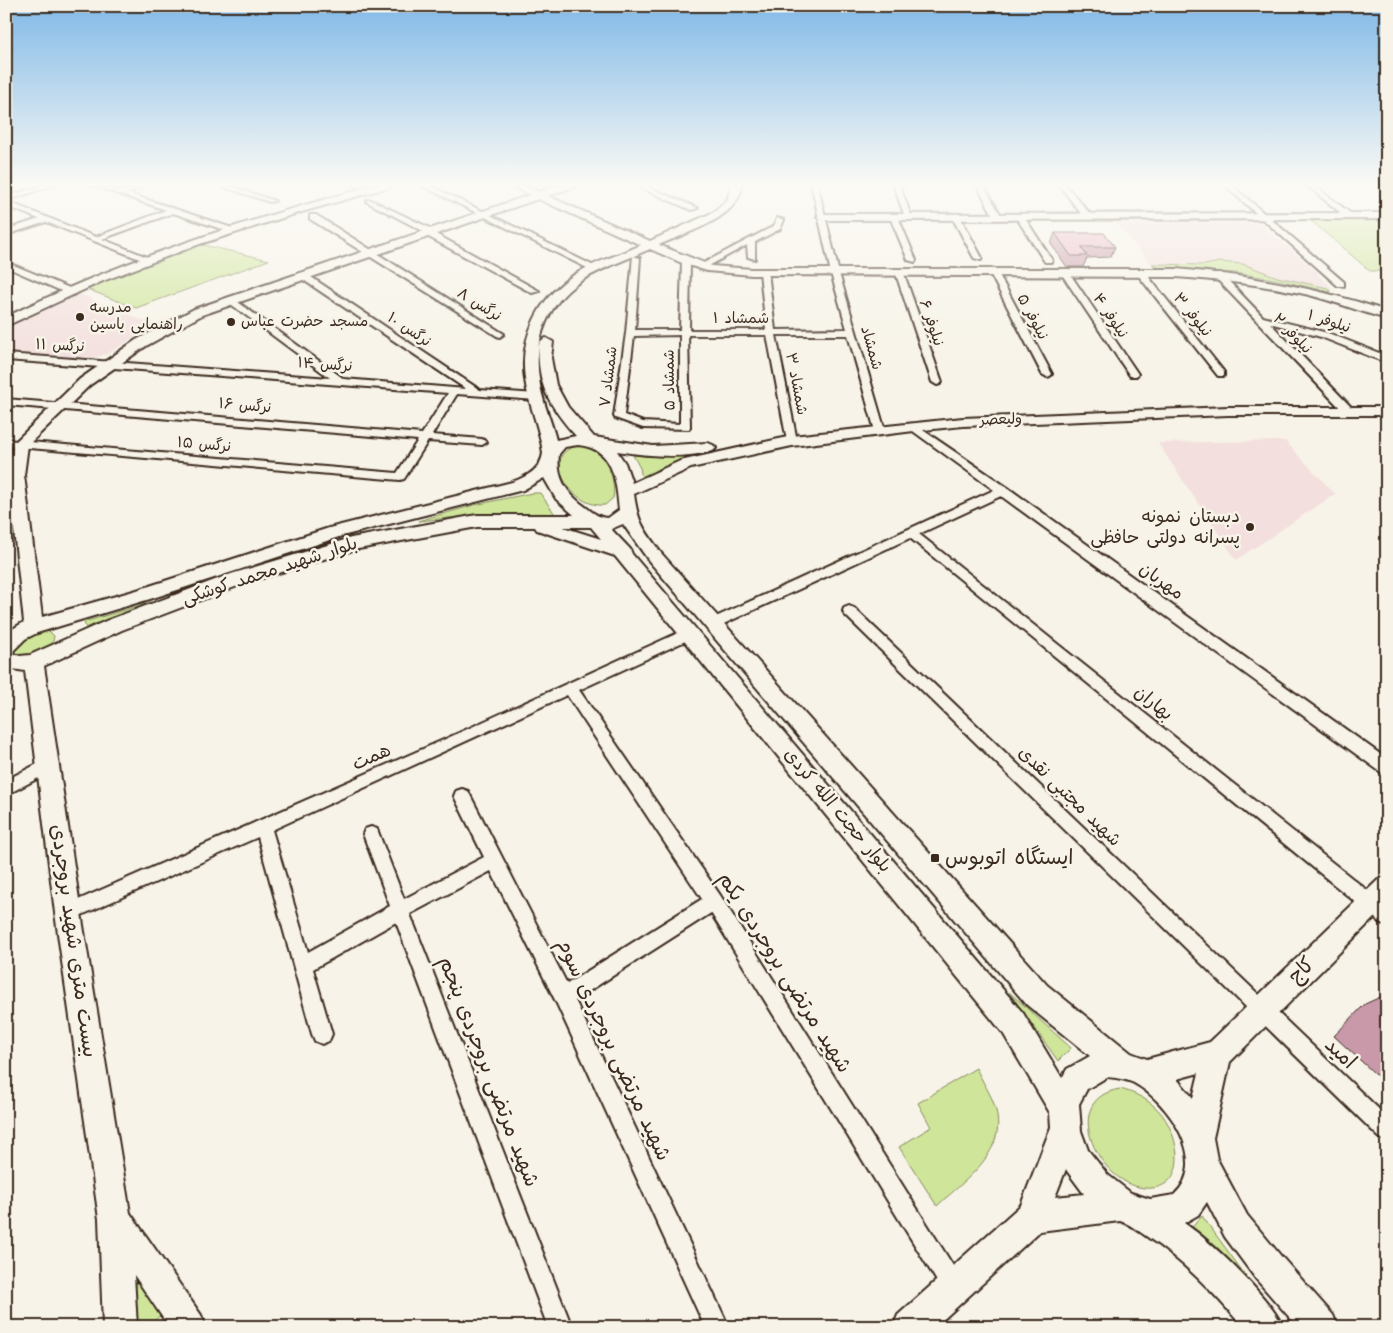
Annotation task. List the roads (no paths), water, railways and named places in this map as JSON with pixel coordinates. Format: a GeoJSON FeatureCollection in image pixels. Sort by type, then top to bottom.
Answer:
{"type":"FeatureCollection","features":[{"type":"Feature","properties":{"kind":"street"},"geometry":{"type":"LineString","coordinates":[[111,245],[147,260]]}},
{"type":"Feature","properties":{"kind":"street"},"geometry":{"type":"LineString","coordinates":[[6,322],[69,290],[190,245]]}},
{"type":"Feature","properties":{"kind":"street","name":"نرگس ۸"},"geometry":{"type":"LineString","coordinates":[[356,245],[500,334]]}},
{"type":"Feature","properties":{"kind":"street"},"geometry":{"type":"LineString","coordinates":[[35,626],[16,475],[14,443],[86,382],[170,326],[198,312],[391,245]]}},
{"type":"Feature","properties":{"kind":"street"},"geometry":{"type":"LineString","coordinates":[[454,245],[535,291]]}},
{"type":"Feature","properties":{"kind":"street"},"geometry":{"type":"LineString","coordinates":[[548,245],[596,269]]}},
{"type":"Feature","properties":{"kind":"street"},"geometry":{"type":"LineString","coordinates":[[700,266],[742,245]]}},
{"type":"Feature","properties":{"kind":"street"},"geometry":{"type":"LineString","coordinates":[[751,245],[752,257]]}},
{"type":"Feature","properties":{"kind":"street","name":"شمشاد"},"geometry":{"type":"LineString","coordinates":[[829,245],[880,431]]}},
{"type":"Feature","properties":{"kind":"street"},"geometry":{"type":"LineString","coordinates":[[906,245],[912,260]]}},
{"type":"Feature","properties":{"kind":"street"},"geometry":{"type":"LineString","coordinates":[[971,245],[978,258]]}},
{"type":"Feature","properties":{"kind":"street"},"geometry":{"type":"LineString","coordinates":[[1039,245],[1048,260]]}},
{"type":"Feature","properties":{"kind":"street"},"geometry":{"type":"LineString","coordinates":[[1297,245],[1341,284]]}},
{"type":"Feature","properties":{"kind":"street"},"geometry":{"type":"LineString","coordinates":[[626,501],[621,470],[616,460],[592,442],[564,415],[552,395],[544,358],[547,334],[556,314],[569,297],[585,284],[655,246]]}},
{"type":"Feature","properties":{"kind":"street"},"geometry":{"type":"LineString","coordinates":[[594,522],[559,492],[551,475],[551,457],[546,423],[536,397],[531,350],[538,321],[543,312],[560,293],[579,277],[655,246],[686,262],[724,271],[900,274],[1140,273],[1218,275],[1270,282],[1309,291],[1344,300],[1387,315]]}},
{"type":"Feature","properties":{"kind":"street"},"geometry":{"type":"LineString","coordinates":[[630,333],[636,258]]}},
{"type":"Feature","properties":{"kind":"street","name":"شمشاد ۵"},"geometry":{"type":"LineString","coordinates":[[685,427],[684,333],[686,262]]}},
{"type":"Feature","properties":{"kind":"street"},"geometry":{"type":"LineString","coordinates":[[6,264],[69,290]]}},
{"type":"Feature","properties":{"kind":"street","name":"شمشاد ۳"},"geometry":{"type":"LineString","coordinates":[[764,272],[771,333],[792,441]]}},
{"type":"Feature","properties":{"kind":"street","name":"نیلوفر ۵"},"geometry":{"type":"LineString","coordinates":[[994,273],[1047,374]]}},
{"type":"Feature","properties":{"kind":"street","name":"نیلوفر ۴"},"geometry":{"type":"LineString","coordinates":[[1065,273],[1133,374]]}},
{"type":"Feature","properties":{"kind":"street","name":"نیلوفر ۳"},"geometry":{"type":"LineString","coordinates":[[1140,273],[1222,374]]}},
{"type":"Feature","properties":{"kind":"street","name":"نیلوفر ۶"},"geometry":{"type":"LineString","coordinates":[[900,274],[937,382]]}},
{"type":"Feature","properties":{"kind":"street","name":"نرگس ۱۰"},"geometry":{"type":"LineString","coordinates":[[302,275],[477,392]]}},
{"type":"Feature","properties":{"kind":"street","name":"نیلوفر ۲"},"geometry":{"type":"LineString","coordinates":[[1218,275],[1259,320],[1348,410]]}},
{"type":"Feature","properties":{"kind":"street"},"geometry":{"type":"LineString","coordinates":[[231,300],[340,381]]}},
{"type":"Feature","properties":{"kind":"street","name":"نیلوفر ۱"},"geometry":{"type":"LineString","coordinates":[[1259,320],[1310,330],[1345,342],[1387,360]]}},
{"type":"Feature","properties":{"kind":"street","name":"شمشاد ۱"},"geometry":{"type":"LineString","coordinates":[[630,333],[853,332]]}},
{"type":"Feature","properties":{"kind":"street","name":"شمشاد ۷"},"geometry":{"type":"LineString","coordinates":[[630,333],[619,416],[627,421],[647,427],[685,427]]}},
{"type":"Feature","properties":{"kind":"street","name":"نرگس ۱۱"},"geometry":{"type":"LineString","coordinates":[[6,358],[111,364]]}},
{"type":"Feature","properties":{"kind":"street","name":"نرگس ۱۴"},"geometry":{"type":"LineString","coordinates":[[111,364],[536,397]]}},
{"type":"Feature","properties":{"kind":"street"},"geometry":{"type":"LineString","coordinates":[[426,436],[455,390]]}},
{"type":"Feature","properties":{"kind":"street"},"geometry":{"type":"LineString","coordinates":[[536,397],[552,395]]}},
{"type":"Feature","properties":{"kind":"street","name":"نرگس ۱۶"},"geometry":{"type":"LineString","coordinates":[[6,402],[482,442]]}},
{"type":"Feature","properties":{"kind":"street","name":"ولیعصر"},"geometry":{"type":"LineString","coordinates":[[594,522],[613,522],[618,520],[626,501],[686,464],[792,441],[963,422],[1228,411],[1387,411]]}},
{"type":"Feature","properties":{"kind":"street","name":"مهربان"},"geometry":{"type":"LineString","coordinates":[[914,426],[1387,768]]}},
{"type":"Feature","properties":{"kind":"street","name":"نرگس ۱۵"},"geometry":{"type":"LineString","coordinates":[[14,443],[400,477],[426,436]]}},
{"type":"Feature","properties":{"kind":"street"},"geometry":{"type":"LineString","coordinates":[[551,457],[557,446],[578,440],[633,450],[656,452],[688,450],[744,442],[792,441]]}},
{"type":"Feature","properties":{"kind":"street","name":"بلوار شهید محمد کوشکی"},"geometry":{"type":"LineString","coordinates":[[6,639],[35,626],[83,614],[312,539],[406,512],[532,481],[542,474],[551,457]]}},
{"type":"Feature","properties":{"kind":"street"},"geometry":{"type":"LineString","coordinates":[[712,624],[1004,490]]}},
{"type":"Feature","properties":{"kind":"street","name":"بلوار حجت الله کردی"},"geometry":{"type":"LineString","coordinates":[[626,501],[633,527],[641,540],[712,624],[1037,995],[1133,1069]]}},
{"type":"Feature","properties":{"kind":"street","name":"بلوار شهید محمد کوشکی"},"geometry":{"type":"LineString","coordinates":[[6,670],[37,660],[115,625],[237,579],[343,547],[477,520],[594,522]]}},
{"type":"Feature","properties":{"kind":"street"},"geometry":{"type":"LineString","coordinates":[[529,522],[624,553]]}},
{"type":"Feature","properties":{"kind":"street","name":"بلوار حجت الله کردی"},"geometry":{"type":"LineString","coordinates":[[594,522],[624,553],[1013,1023],[1064,1118]]}},
{"type":"Feature","properties":{"kind":"street","name":"بهاران"},"geometry":{"type":"LineString","coordinates":[[911,533],[1382,903]]}},
{"type":"Feature","properties":{"kind":"street","name":"شهید مجتبی نقدی"},"geometry":{"type":"LineString","coordinates":[[849,612],[1261,1011]]}},
{"type":"Feature","properties":{"kind":"street"},"geometry":{"type":"LineString","coordinates":[[6,647],[12,638],[35,626],[58,624],[65,632],[61,644],[37,660],[13,663],[6,659]]}},
{"type":"Feature","properties":{"kind":"street","name":"همت"},"geometry":{"type":"LineString","coordinates":[[68,913],[437,749],[689,633]]}},
{"type":"Feature","properties":{"kind":"street","name":"بیست متری شهید بروجردی"},"geometry":{"type":"LineString","coordinates":[[37,660],[48,766],[68,913],[115,1219],[120,1327]]}},
{"type":"Feature","properties":{"kind":"street","name":"شهید مرتضی بروجردی یکم"},"geometry":{"type":"LineString","coordinates":[[569,687],[714,901],[954,1288]]}},
{"type":"Feature","properties":{"kind":"street"},"geometry":{"type":"LineString","coordinates":[[6,788],[48,766]]}},
{"type":"Feature","properties":{"kind":"street","name":"شهید مرتضی بروجردی سوم"},"geometry":{"type":"LineString","coordinates":[[462,796],[564,996],[717,1327]]}},
{"type":"Feature","properties":{"kind":"street"},"geometry":{"type":"LineString","coordinates":[[263,827],[322,1034]]}},
{"type":"Feature","properties":{"kind":"street","name":"شهید مرتضی بروجردی پنجم"},"geometry":{"type":"LineString","coordinates":[[371,834],[560,1327]]}},
{"type":"Feature","properties":{"kind":"street"},"geometry":{"type":"LineString","coordinates":[[302,965],[495,860]]}},
{"type":"Feature","properties":{"kind":"street"},"geometry":{"type":"LineString","coordinates":[[564,996],[714,901]]}},
{"type":"Feature","properties":{"kind":"street","name":"کاج"},"geometry":{"type":"LineString","coordinates":[[1133,1069],[1218,1054],[1261,1011],[1382,903]]}},
{"type":"Feature","properties":{"kind":"street","name":"امید"},"geometry":{"type":"LineString","coordinates":[[1261,1011],[1387,1131]]}},
{"type":"Feature","properties":{"kind":"street"},"geometry":{"type":"LineString","coordinates":[[1033,1216],[1130,1209],[1161,1216],[1179,1210],[1193,1198],[1200,1181],[1200,1150],[1218,1054]]}},
{"type":"Feature","properties":{"kind":"street"},"geometry":{"type":"LineString","coordinates":[[910,1327],[1033,1216],[1064,1118],[1068,1091],[1076,1077],[1089,1068],[1104,1063],[1133,1069],[1158,1082],[1175,1097],[1189,1117],[1200,1150],[1236,1226],[1268,1267],[1321,1327]]}},
{"type":"Feature","properties":{"kind":"street"},"geometry":{"type":"LineString","coordinates":[[1064,1118],[1072,1150],[1084,1171],[1100,1190],[1182,1242],[1226,1282],[1266,1327]]}},
{"type":"Feature","properties":{"kind":"street","name":"بیست متری شهید بروجردی"},"geometry":{"type":"LineString","coordinates":[[115,1219],[189,1327]]}},
{"type":"Feature","properties":{"kind":"place","name":"مدرسه راهنمایی یاسین"},"geometry":{"type":"Point","coordinates":[80,317]}},
{"type":"Feature","properties":{"kind":"place","name":"مسجد حضرت عباس"},"geometry":{"type":"Point","coordinates":[231,322]}},
{"type":"Feature","properties":{"kind":"place","name":"دبستان نمونه پسرانه دولتی حافظی"},"geometry":{"type":"Point","coordinates":[1250,527]}},
{"type":"Feature","properties":{"kind":"place","name":"ایستگاه اتوبوس"},"geometry":{"type":"Point","coordinates":[935,858]}}]}
